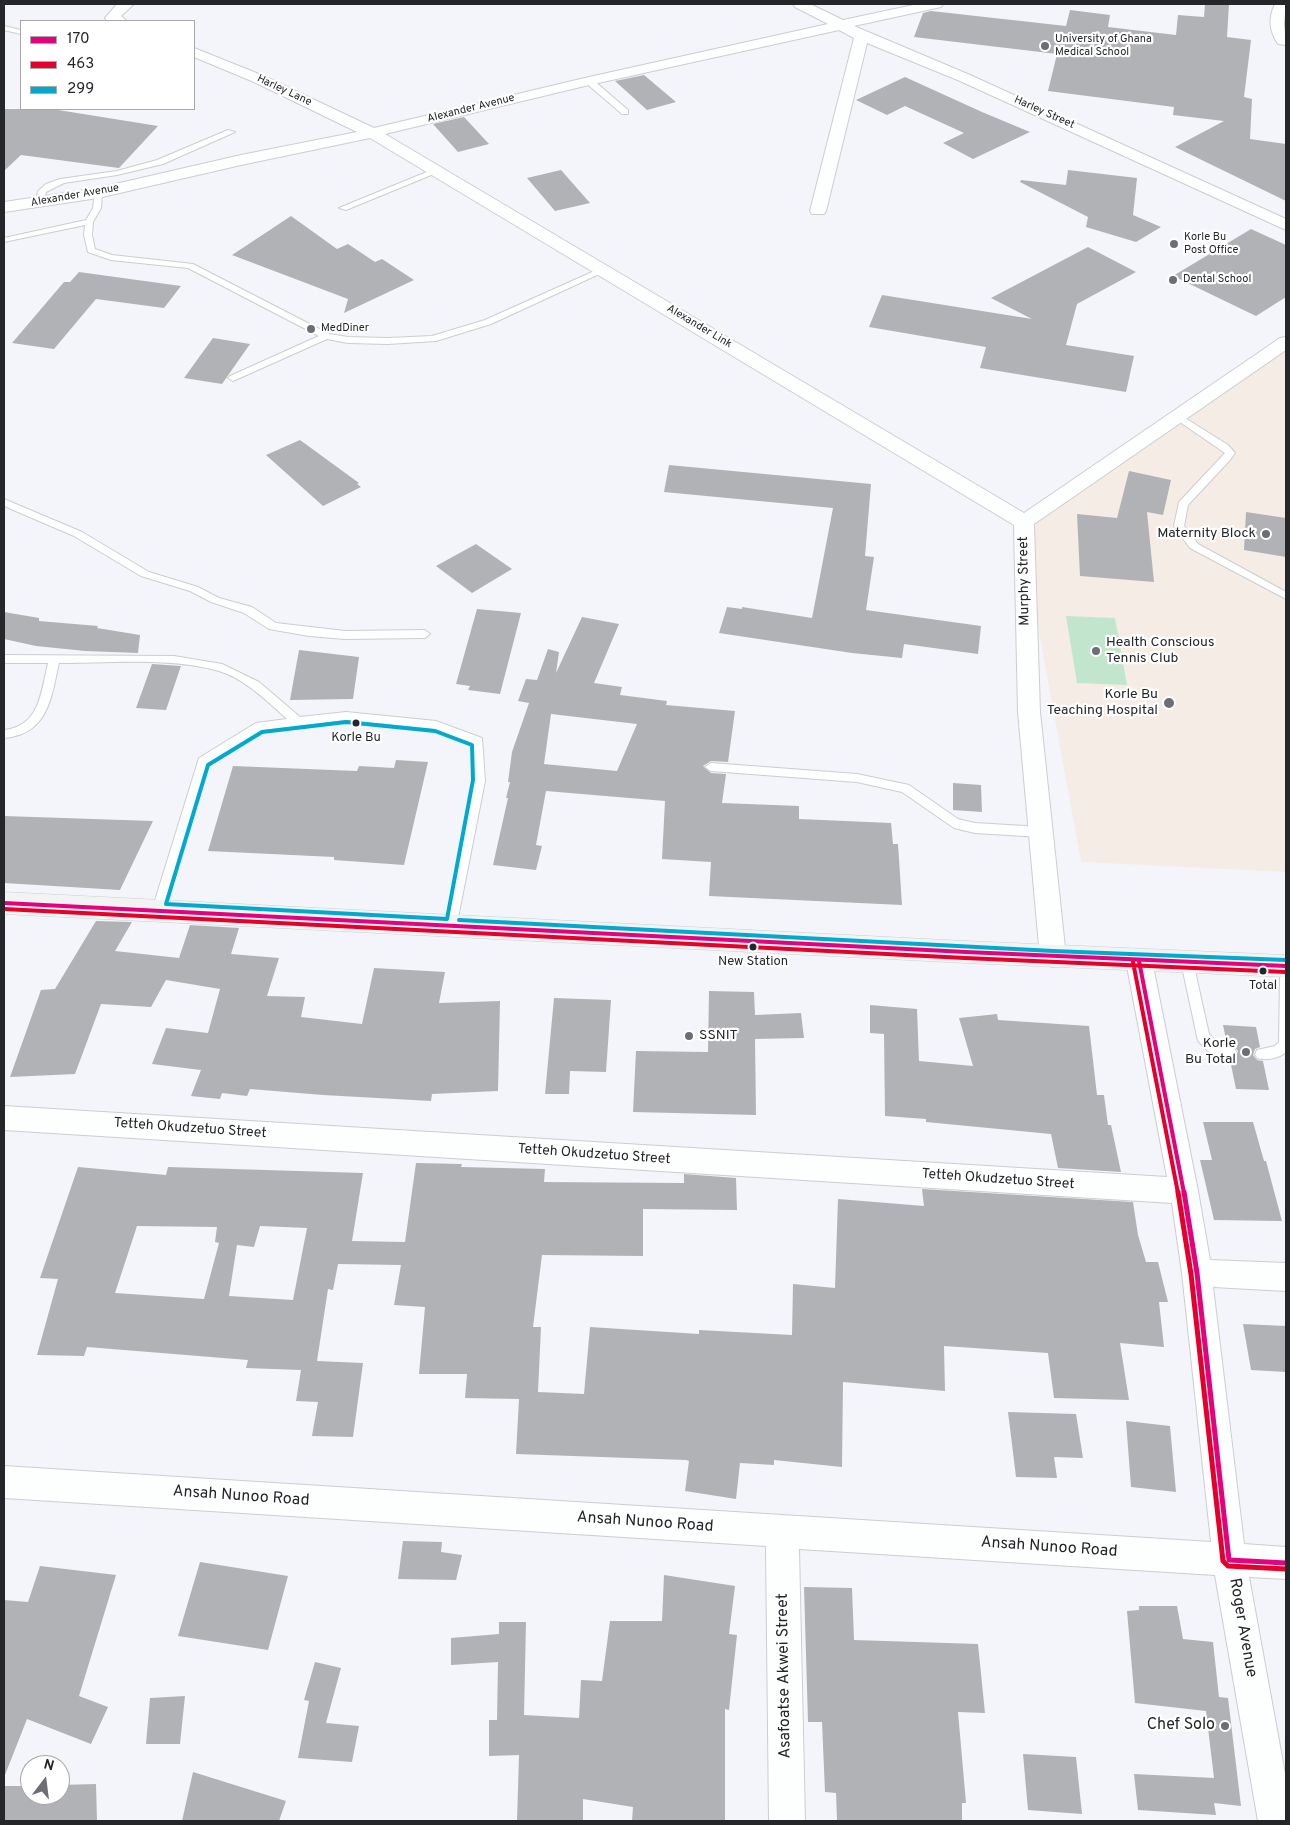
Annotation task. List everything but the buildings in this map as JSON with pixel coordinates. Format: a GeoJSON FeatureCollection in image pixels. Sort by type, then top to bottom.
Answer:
{"type":"FeatureCollection","features":[{"type":"Feature","properties":{"kind":"main road"},"geometry":{"type":"LineString","coordinates":[[4,903],[452,924],[1053,957],[1286,966]]}},
{"type":"Feature","properties":{"kind":"street"},"geometry":{"type":"LineString","coordinates":[[117,20],[112,18],[120,8],[128,4]]}},
{"type":"Feature","properties":{"kind":"street"},"geometry":{"type":"LineString","coordinates":[[795,4],[800,4]]}},
{"type":"Feature","properties":{"kind":"street","name":"Harley Street"},"geometry":{"type":"LineString","coordinates":[[800,4],[862,36],[974,81],[1286,225]]}},
{"type":"Feature","properties":{"kind":"street","name":"Alexander Avenue"},"geometry":{"type":"LineString","coordinates":[[4,207],[98,193],[241,160],[372,133],[589,81],[936,4]]}},
{"type":"Feature","properties":{"kind":"street"},"geometry":{"type":"LineString","coordinates":[[1282,4],[1277,12],[1277,31],[1283,41],[1286,41]]}},
{"type":"Feature","properties":{"kind":"street"},"geometry":{"type":"LineString","coordinates":[[818,211],[862,36]]}},
{"type":"Feature","properties":{"kind":"street","name":"Harley Lane"},"geometry":{"type":"LineString","coordinates":[[195,52],[260,79],[372,133]]}},
{"type":"Feature","properties":{"kind":"street","name":"Alexander Link"},"geometry":{"type":"LineString","coordinates":[[372,133],[437,170],[1024,522]]}},
{"type":"Feature","properties":{"kind":"street","name":"Murphy Street"},"geometry":{"type":"LineString","coordinates":[[1053,957],[1028,712],[1024,522],[1286,342]]}},
{"type":"Feature","properties":{"kind":"street","name":"Roger Avenue"},"geometry":{"type":"LineString","coordinates":[[1139,961],[1184,1191],[1197,1274],[1230,1560],[1276,1821]]}},
{"type":"Feature","properties":{"kind":"street","name":"Tetteh Okudzetuo Street"},"geometry":{"type":"LineString","coordinates":[[4,1118],[1184,1191]]}},
{"type":"Feature","properties":{"kind":"street"},"geometry":{"type":"LineString","coordinates":[[1197,1274],[1286,1277]]}},
{"type":"Feature","properties":{"kind":"street","name":"Ansah Nunoo Road"},"geometry":{"type":"LineString","coordinates":[[4,1482],[1286,1563]]}},
{"type":"Feature","properties":{"kind":"street","name":"Asafoatse Akwei Street"},"geometry":{"type":"LineString","coordinates":[[782,1532],[787,1821]]}},
{"type":"Feature","properties":{"kind":"lane"},"geometry":{"type":"LineString","coordinates":[[4,28],[20,32]]}},
{"type":"Feature","properties":{"kind":"lane"},"geometry":{"type":"LineString","coordinates":[[589,81],[625,112]]}},
{"type":"Feature","properties":{"kind":"lane"},"geometry":{"type":"LineString","coordinates":[[40,203],[42,191],[49,186],[63,181],[117,173],[160,162],[231,132]]}},
{"type":"Feature","properties":{"kind":"lane"},"geometry":{"type":"LineString","coordinates":[[343,208],[437,170]]}},
{"type":"Feature","properties":{"kind":"lane"},"geometry":{"type":"LineString","coordinates":[[98,193],[97,208],[90,222],[88,235],[91,250],[111,258],[190,266],[326,336],[348,340],[433,339],[488,322],[604,270]]}},
{"type":"Feature","properties":{"kind":"lane"},"geometry":{"type":"LineString","coordinates":[[4,240],[90,222]]}},
{"type":"Feature","properties":{"kind":"lane"},"geometry":{"type":"LineString","coordinates":[[232,378],[326,336]]}},
{"type":"Feature","properties":{"kind":"lane"},"geometry":{"type":"LineString","coordinates":[[1177,416],[1225,447],[1230,453],[1183,504],[1179,526],[1194,546],[1286,596]]}},
{"type":"Feature","properties":{"kind":"lane"},"geometry":{"type":"LineString","coordinates":[[4,502],[78,534],[145,574],[194,589],[215,600],[248,610],[273,626],[345,635],[424,634]]}},
{"type":"Feature","properties":{"kind":"lane"},"geometry":{"type":"LineString","coordinates":[[4,659],[174,660],[222,668],[255,685],[297,722]]}},
{"type":"Feature","properties":{"kind":"lane"},"geometry":{"type":"LineString","coordinates":[[4,734],[29,728],[41,712],[54,660]]}},
{"type":"Feature","properties":{"kind":"lane"},"geometry":{"type":"LineString","coordinates":[[158,910],[203,761],[260,726],[346,716],[436,725],[478,741],[479,781],[452,924]]}},
{"type":"Feature","properties":{"kind":"lane"},"geometry":{"type":"LineString","coordinates":[[710,767],[857,778],[905,788],[954,823],[975,828],[1041,832]]}},
{"type":"Feature","properties":{"kind":"lane"},"geometry":{"type":"LineString","coordinates":[[1187,962],[1203,1037],[1215,1049],[1229,1052]]}},
{"type":"Feature","properties":{"kind":"lane"},"geometry":{"type":"LineString","coordinates":[[1262,1054],[1279,1051],[1286,1044],[1286,978]]}},
{"type":"Feature","properties":{"kind":"shaded area","name":"Korle Bu Teaching Hospital"},"geometry":{"type":"Polygon","coordinates":[[[1286,347],[1286,872],[1081,862],[1023,545],[1041,502],[1286,347]]]}},
{"type":"Feature","properties":{"kind":"green space","name":"Health Conscious Tennis Club"},"geometry":{"type":"Polygon","coordinates":[[[1066,616],[1115,618],[1127,685],[1077,683],[1066,616]]]}},
{"type":"Feature","properties":{"kind":"transit line","name":"299"},"geometry":{"type":"LineString","coordinates":[[346,722],[435,731],[472,745],[473,780],[447,919],[166,904],[208,765],[262,732],[346,722]]}},
{"type":"Feature","properties":{"kind":"transit line","name":"170"},"geometry":{"type":"LineString","coordinates":[[4,903],[966,952],[1286,966]]}},
{"type":"Feature","properties":{"kind":"transit line","name":"463"},"geometry":{"type":"LineString","coordinates":[[4,909],[965,958],[1286,972]]}},
{"type":"Feature","properties":{"kind":"transit line","name":"299"},"geometry":{"type":"LineString","coordinates":[[459,920],[1053,951],[1286,960]]}},
{"type":"Feature","properties":{"kind":"transit line","name":"170"},"geometry":{"type":"LineString","coordinates":[[1139,961],[1184,1191],[1197,1273],[1229,1560],[1286,1563]]}},
{"type":"Feature","properties":{"kind":"transit line","name":"463"},"geometry":{"type":"LineString","coordinates":[[1133,962],[1178,1192],[1191,1274],[1223,1561],[1228,1566],[1286,1569]]}},
{"type":"Feature","properties":{"kind":"place","name":"University of Ghana Medical School"},"geometry":{"type":"Point","coordinates":[1045,46]}},
{"type":"Feature","properties":{"kind":"place","name":"Korle Bu Post Office"},"geometry":{"type":"Point","coordinates":[1174,244]}},
{"type":"Feature","properties":{"kind":"place","name":"Dental School"},"geometry":{"type":"Point","coordinates":[1173,280]}},
{"type":"Feature","properties":{"kind":"place","name":"MedDiner"},"geometry":{"type":"Point","coordinates":[311,329]}},
{"type":"Feature","properties":{"kind":"place","name":"Maternity Block"},"geometry":{"type":"Point","coordinates":[1266,534]}},
{"type":"Feature","properties":{"kind":"place","name":"Health Conscious Tennis Club"},"geometry":{"type":"Point","coordinates":[1096,651]}},
{"type":"Feature","properties":{"kind":"place","name":"Korle Bu Teaching Hospital"},"geometry":{"type":"Point","coordinates":[1169,703]}},
{"type":"Feature","properties":{"kind":"place","name":"Korle Bu"},"geometry":{"type":"Point","coordinates":[356,723]}},
{"type":"Feature","properties":{"kind":"place","name":"New Station"},"geometry":{"type":"Point","coordinates":[753,947]}},
{"type":"Feature","properties":{"kind":"place","name":"Total"},"geometry":{"type":"Point","coordinates":[1263,971]}},
{"type":"Feature","properties":{"kind":"place","name":"SSNIT"},"geometry":{"type":"Point","coordinates":[689,1036]}},
{"type":"Feature","properties":{"kind":"place","name":"Korle Bu Total"},"geometry":{"type":"Point","coordinates":[1246,1052]}},
{"type":"Feature","properties":{"kind":"place","name":"Chef Solo"},"geometry":{"type":"Point","coordinates":[1225,1726]}}]}
